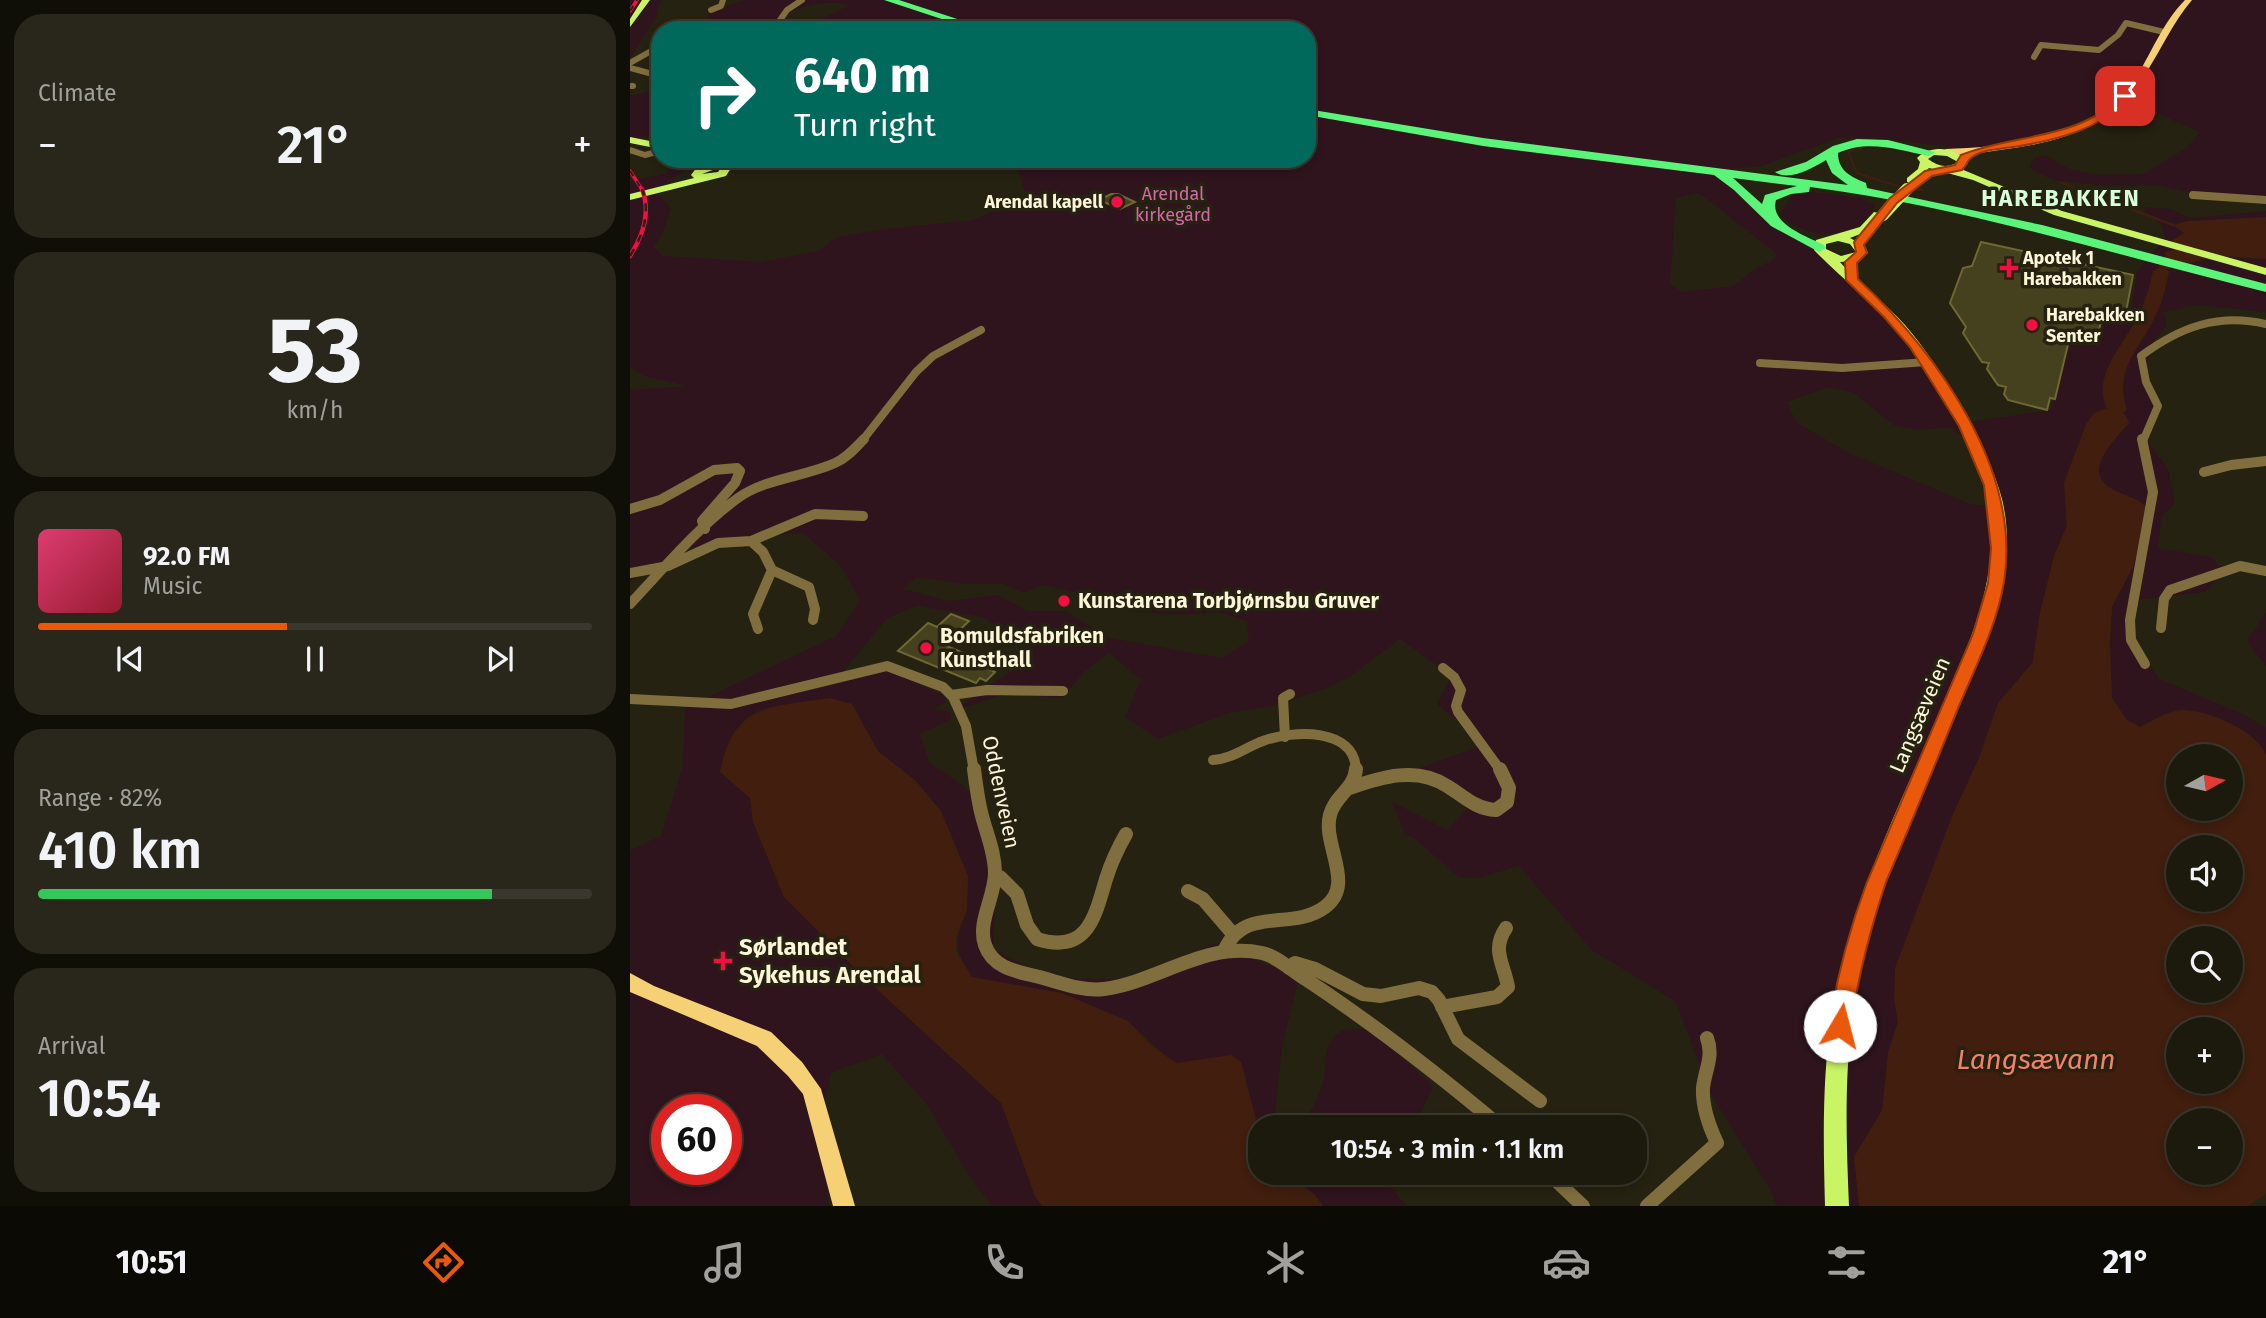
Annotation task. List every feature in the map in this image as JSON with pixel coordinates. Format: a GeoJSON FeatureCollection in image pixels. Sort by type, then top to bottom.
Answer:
{"type":"FeatureCollection","features":[{"type":"Feature","properties":{"kind":"highway"},"geometry":{"type":"LineString","coordinates":[[877,0],[944,21]]}},
{"type":"Feature","properties":{"kind":"highway"},"geometry":{"type":"LineString","coordinates":[[889,0],[957,21]]}},
{"type":"Feature","properties":{"kind":"highway"},"geometry":{"type":"LineString","coordinates":[[1316,112],[1497,141],[1769,172],[1810,167],[1832,153],[1856,143],[1896,145],[1925,158]]}},
{"type":"Feature","properties":{"kind":"highway"},"geometry":{"type":"LineString","coordinates":[[1316,113],[1434,135],[1706,172],[1727,179],[1745,190],[1763,213],[1788,230],[1829,245]]}},
{"type":"Feature","properties":{"kind":"highway"},"geometry":{"type":"LineString","coordinates":[[1832,153],[1832,165],[1847,179],[1916,200]]}},
{"type":"Feature","properties":{"kind":"highway"},"geometry":{"type":"LineString","coordinates":[[1637,162],[1793,180],[1916,200]]}},
{"type":"Feature","properties":{"kind":"highway"},"geometry":{"type":"LineString","coordinates":[[1702,165],[1916,200],[2133,250],[2266,286]]}},
{"type":"Feature","properties":{"kind":"highway"},"geometry":{"type":"LineString","coordinates":[[1771,218],[1767,208],[1770,198],[1781,192],[1797,189],[1823,189],[1916,200]]}},
{"type":"Feature","properties":{"kind":"main road"},"geometry":{"type":"LineString","coordinates":[[630,25],[646,0]]}},
{"type":"Feature","properties":{"kind":"main road"},"geometry":{"type":"LineString","coordinates":[[1925,158],[1946,152],[2032,141],[2097,119],[2125,96],[2178,11],[2189,0]]}},
{"type":"Feature","properties":{"kind":"main road"},"geometry":{"type":"LineString","coordinates":[[630,140],[651,146]]}},
{"type":"Feature","properties":{"kind":"main road"},"geometry":{"type":"LineString","coordinates":[[1914,180],[1963,162],[1968,155],[1982,149]]}},
{"type":"Feature","properties":{"kind":"main road"},"geometry":{"type":"LineString","coordinates":[[1946,152],[1984,179],[2023,197],[2116,229]]}},
{"type":"Feature","properties":{"kind":"main road"},"geometry":{"type":"LineString","coordinates":[[1925,158],[1946,169],[1977,178],[2048,209],[2266,271]]}},
{"type":"Feature","properties":{"kind":"main road"},"geometry":{"type":"LineString","coordinates":[[1829,245],[1864,229],[1880,215],[1923,170],[1925,158]]}},
{"type":"Feature","properties":{"kind":"main road"},"geometry":{"type":"LineString","coordinates":[[698,168],[699,174]]}},
{"type":"Feature","properties":{"kind":"main road"},"geometry":{"type":"LineString","coordinates":[[630,197],[667,187],[710,168]]}},
{"type":"Feature","properties":{"kind":"main road"},"geometry":{"type":"LineString","coordinates":[[1858,245],[1880,215]]}},
{"type":"Feature","properties":{"kind":"main road"},"geometry":{"type":"LineString","coordinates":[[1829,245],[1858,245]]}},
{"type":"Feature","properties":{"kind":"main road"},"geometry":{"type":"LineString","coordinates":[[1829,245],[1853,258]]}},
{"type":"Feature","properties":{"kind":"main road","name":"Langsæveien"},"geometry":{"type":"LineString","coordinates":[[1829,245],[1852,280],[1900,327],[1927,362],[1968,431],[1984,465],[1995,501],[1999,534],[1996,583],[1981,634],[1877,882],[1847,978],[1836,1054],[1834,1107],[1837,1206]]}},
{"type":"Feature","properties":{"kind":"main road"},"geometry":{"type":"LineString","coordinates":[[1852,280],[1850,267],[1853,258],[1861,253],[1858,245]]}},
{"type":"Feature","properties":{"kind":"main road"},"geometry":{"type":"LineString","coordinates":[[644,989],[764,1039],[795,1069],[811,1089],[825,1130],[844,1206]]}},
{"type":"Feature","properties":{"kind":"street"},"geometry":{"type":"LineString","coordinates":[[711,10],[721,6],[723,0]]}},
{"type":"Feature","properties":{"kind":"street"},"geometry":{"type":"LineString","coordinates":[[779,21],[787,10],[802,0]]}},
{"type":"Feature","properties":{"kind":"street"},"geometry":{"type":"LineString","coordinates":[[2034,57],[2041,45],[2099,51],[2118,35],[2126,23],[2164,32]]}},
{"type":"Feature","properties":{"kind":"street"},"geometry":{"type":"LineString","coordinates":[[630,67],[651,51]]}},
{"type":"Feature","properties":{"kind":"street"},"geometry":{"type":"LineString","coordinates":[[630,67],[651,73]]}},
{"type":"Feature","properties":{"kind":"street"},"geometry":{"type":"LineString","coordinates":[[630,150],[645,155],[651,153]]}},
{"type":"Feature","properties":{"kind":"street"},"geometry":{"type":"LineString","coordinates":[[2193,195],[2266,200]]}},
{"type":"Feature","properties":{"kind":"street"},"geometry":{"type":"LineString","coordinates":[[2145,664],[2131,640],[2130,620],[2153,492],[2142,438],[2158,406],[2146,382],[2141,356],[2157,343],[2212,318],[2243,319],[2266,324]]}},
{"type":"Feature","properties":{"kind":"street"},"geometry":{"type":"LineString","coordinates":[[630,604],[662,568],[739,497],[848,456],[866,438],[916,372],[933,356],[981,330]]}},
{"type":"Feature","properties":{"kind":"street"},"geometry":{"type":"LineString","coordinates":[[1760,363],[1842,368],[1927,362]]}},
{"type":"Feature","properties":{"kind":"street"},"geometry":{"type":"LineString","coordinates":[[2204,472],[2231,465],[2266,461]]}},
{"type":"Feature","properties":{"kind":"street"},"geometry":{"type":"LineString","coordinates":[[630,509],[660,500],[714,470],[737,468],[740,471],[738,480],[710,508],[702,521],[705,529]]}},
{"type":"Feature","properties":{"kind":"street"},"geometry":{"type":"LineString","coordinates":[[630,573],[648,567],[662,568],[710,544],[751,541],[815,514],[863,516]]}},
{"type":"Feature","properties":{"kind":"street"},"geometry":{"type":"LineString","coordinates":[[751,541],[763,552],[772,570],[809,587],[815,609],[813,620]]}},
{"type":"Feature","properties":{"kind":"street"},"geometry":{"type":"LineString","coordinates":[[2161,628],[2164,599],[2170,590],[2240,566],[2266,571]]}},
{"type":"Feature","properties":{"kind":"street"},"geometry":{"type":"LineString","coordinates":[[758,629],[753,614],[772,570]]}},
{"type":"Feature","properties":{"kind":"street"},"geometry":{"type":"LineString","coordinates":[[630,699],[657,698],[707,705],[731,704],[887,666],[943,687],[951,695],[987,690],[1063,691]]}},
{"type":"Feature","properties":{"kind":"street"},"geometry":{"type":"LineString","coordinates":[[1350,788],[1393,777],[1421,776],[1442,782],[1480,808],[1496,810],[1507,802],[1509,788],[1506,778],[1458,712],[1456,706],[1461,690],[1454,677],[1443,668]]}},
{"type":"Feature","properties":{"kind":"street"},"geometry":{"type":"LineString","coordinates":[[1285,737],[1288,722],[1282,704],[1283,698],[1290,694]]}},
{"type":"Feature","properties":{"kind":"street","name":"Oddenveien"},"geometry":{"type":"LineString","coordinates":[[951,695],[962,716],[970,745],[981,809],[994,856],[996,877],[983,938],[986,950],[998,963],[1099,990],[1145,979],[1225,949],[1254,950],[1289,968],[1443,1079],[1486,1115]]}},
{"type":"Feature","properties":{"kind":"street"},"geometry":{"type":"LineString","coordinates":[[1213,760],[1230,758],[1261,742],[1305,735],[1340,741],[1349,749],[1356,762],[1356,774],[1350,788],[1335,804],[1326,822],[1339,876],[1338,890],[1327,905],[1307,916],[1289,921],[1251,924],[1233,934],[1225,949]]}},
{"type":"Feature","properties":{"kind":"street"},"geometry":{"type":"LineString","coordinates":[[996,877],[1000,877],[1017,894],[1027,925],[1037,939],[1059,942],[1074,939],[1091,926],[1098,912],[1106,878],[1126,834]]}},
{"type":"Feature","properties":{"kind":"street"},"geometry":{"type":"LineString","coordinates":[[1188,891],[1203,899],[1224,927],[1233,934]]}},
{"type":"Feature","properties":{"kind":"street"},"geometry":{"type":"LineString","coordinates":[[1442,1007],[1497,997],[1508,987],[1507,976],[1497,952],[1497,938],[1506,928]]}},
{"type":"Feature","properties":{"kind":"street","name":"Oddenveien"},"geometry":{"type":"LineString","coordinates":[[1289,968],[1295,963],[1304,964],[1339,985],[1372,996],[1419,988],[1431,990],[1437,996],[1458,1039],[1540,1101]]}},
{"type":"Feature","properties":{"kind":"street"},"geometry":{"type":"LineString","coordinates":[[1647,1206],[1717,1143],[1709,1127],[1703,1101],[1704,1077],[1712,1058],[1707,1038]]}},
{"type":"Feature","properties":{"kind":"street"},"geometry":{"type":"LineString","coordinates":[[1561,1185],[1583,1206]]}},
{"type":"Feature","properties":{"kind":"green space"},"geometry":{"type":"Polygon","coordinates":[[[630,0],[663,0],[658,5],[656,18],[651,21],[651,26],[630,58],[630,0]]]}},
{"type":"Feature","properties":{"kind":"green space","name":"Arendal kirkegård"},"geometry":{"type":"Polygon","coordinates":[[[745,0],[2266,0],[2266,201],[2194,194],[2158,185],[2105,186],[2054,180],[2031,169],[2030,164],[2036,157],[2045,155],[2069,169],[2101,175],[2144,174],[2188,147],[2200,132],[2134,103],[2119,104],[2070,125],[2008,144],[1969,149],[1875,138],[1838,138],[1762,166],[1718,170],[1739,189],[1770,226],[1803,242],[1832,261],[1900,337],[1963,423],[2051,410],[2071,339],[2090,342],[2101,338],[2105,323],[2131,312],[2137,272],[2165,238],[2161,224],[2145,211],[2144,207],[2171,209],[2190,218],[2266,211],[2266,217],[2188,221],[2174,225],[2184,232],[2182,236],[2173,239],[2176,250],[2167,255],[2173,269],[2209,260],[2266,259],[2266,312],[2197,305],[2163,312],[2167,325],[2153,342],[2145,370],[2160,405],[2142,434],[2168,469],[2175,503],[2161,517],[2158,548],[2212,557],[2223,572],[2205,592],[2137,600],[2131,637],[2159,679],[2243,714],[2266,728],[2266,755],[2253,738],[2217,717],[2181,710],[2165,714],[2140,727],[2127,720],[2112,698],[2112,607],[2133,567],[2140,500],[2110,487],[2098,471],[2120,410],[2086,424],[2064,483],[2067,525],[2054,556],[2039,617],[2033,662],[1998,703],[1979,758],[1952,816],[1894,1000],[1898,1022],[1888,1052],[1882,1110],[1854,1157],[1859,1206],[1777,1206],[1771,1191],[1711,1094],[1675,1001],[1592,950],[1519,866],[1479,878],[1460,878],[1414,838],[1405,834],[1392,802],[1447,830],[1470,806],[1415,770],[1480,746],[1470,731],[1437,704],[1452,676],[1400,639],[1348,678],[1328,688],[1272,706],[1229,713],[1158,739],[1125,717],[1141,680],[1109,653],[1084,672],[1062,698],[1005,694],[951,712],[950,720],[920,734],[929,762],[984,801],[997,867],[993,949],[1046,977],[1135,981],[1214,944],[1299,977],[1282,1046],[1275,1114],[1278,1115],[1255,1115],[1243,1069],[1187,1076],[1128,1021],[1062,993],[972,977],[961,959],[958,945],[967,910],[916,781],[878,751],[852,704],[767,708],[751,715],[737,728],[724,754],[720,772],[750,798],[753,822],[784,897],[869,982],[1001,1103],[1035,1196],[1042,1206],[993,1206],[975,1185],[926,1103],[882,1054],[831,1073],[820,1125],[829,1206],[630,1206],[630,850],[661,836],[683,766],[685,708],[836,636],[860,600],[840,565],[803,533],[766,535],[689,548],[630,581],[630,390],[688,386],[644,376],[630,367],[630,181],[664,174],[672,168],[686,168],[657,192],[671,209],[664,230],[654,247],[663,256],[761,262],[818,251],[837,237],[972,220],[1026,195],[1017,168],[1316,168],[1316,21],[817,21],[850,5],[827,3],[798,9],[780,21],[715,21],[706,16],[715,10],[745,0]],[[1699,193],[1676,198],[1670,284],[1682,292],[1733,286],[1758,267],[1774,260],[1777,254],[1699,193]],[[1829,387],[1787,402],[1796,422],[1847,452],[1970,504],[1998,507],[1969,442],[1950,427],[1918,430],[1894,425],[1854,393],[1829,387]],[[917,577],[903,589],[949,601],[998,595],[1027,611],[1065,611],[1110,638],[1222,658],[1249,641],[1247,621],[1217,612],[1183,615],[1128,611],[1120,593],[1101,598],[1043,585],[1024,593],[1003,584],[963,584],[917,577]],[[917,606],[887,618],[843,672],[889,671],[943,695],[947,702],[933,709],[951,712],[1019,666],[1026,646],[983,617],[917,606]]]}},
{"type":"Feature","properties":{"kind":"green space"},"geometry":{"type":"Polygon","coordinates":[[[651,91],[651,136],[630,138],[630,96],[651,91]]]}},
{"type":"Feature","properties":{"kind":"green space"},"geometry":{"type":"Polygon","coordinates":[[[1811,192],[1861,198],[1875,205],[1868,217],[1858,226],[1832,234],[1817,233],[1803,229],[1780,215],[1793,194],[1811,192]]]}},
{"type":"Feature","properties":{"kind":"green space"},"geometry":{"type":"Polygon","coordinates":[[[2266,613],[2266,666],[2247,641],[2266,613]]]}},
{"type":"Feature","properties":{"kind":"green space"},"geometry":{"type":"Polygon","coordinates":[[[1371,1029],[1433,1086],[1420,1115],[1308,1115],[1321,1090],[1329,1046],[1343,1030],[1371,1029]]]}},
{"type":"Feature","properties":{"kind":"green space"},"geometry":{"type":"Polygon","coordinates":[[[1302,1185],[1388,1185],[1407,1206],[1323,1206],[1315,1195],[1302,1185]]]}},
{"type":"Feature","properties":{"kind":"water"},"geometry":{"type":"Polygon","coordinates":[[[2266,217],[2266,259],[2222,256],[2161,271],[2159,265],[2166,255],[2165,252],[2175,250],[2171,241],[2184,233],[2173,225],[2188,221],[2266,217]]]}},
{"type":"Feature","properties":{"kind":"water","name":"Langsævann"},"geometry":{"type":"Polygon","coordinates":[[[2105,409],[2123,413],[2128,419],[2129,423],[2102,459],[2100,477],[2106,485],[2147,508],[2146,525],[2133,567],[2112,607],[2112,698],[2127,720],[2140,727],[2165,714],[2181,710],[2217,717],[2253,738],[2266,755],[2266,1194],[2248,1206],[1859,1206],[1854,1157],[1882,1110],[1888,1052],[1898,1022],[1894,1000],[1895,968],[1952,816],[1979,758],[1998,703],[2033,662],[2039,617],[2054,556],[2067,525],[2064,483],[2086,424],[2094,413],[2105,409]]]}},
{"type":"Feature","properties":{"kind":"water"},"geometry":{"type":"Polygon","coordinates":[[[830,698],[852,704],[878,751],[916,781],[941,811],[968,876],[967,910],[956,938],[956,951],[972,977],[1062,993],[1128,1021],[1150,1044],[1176,1063],[1231,1055],[1241,1062],[1255,1115],[1248,1115],[1248,1185],[1302,1185],[1315,1195],[1323,1206],[1042,1206],[1035,1196],[1001,1103],[869,982],[784,897],[753,822],[750,798],[720,772],[726,749],[745,721],[758,712],[830,698]]]}},
{"type":"Feature","properties":{"kind":"building","name":"Arendal kapell"},"geometry":{"type":"Polygon","coordinates":[[[1111,194],[1118,194],[1135,202],[1120,209],[1099,200],[1111,194]]]}},
{"type":"Feature","properties":{"kind":"building","name":"Harebakken Senter"},"geometry":{"type":"Polygon","coordinates":[[[1981,242],[2133,275],[2126,312],[2101,322],[2097,337],[2089,340],[2070,336],[2055,399],[2050,398],[2047,410],[2008,400],[2004,394],[2006,387],[1998,385],[1987,369],[1989,363],[1982,362],[1963,333],[1966,327],[1950,303],[1963,268],[1972,266],[1981,242]]]}},
{"type":"Feature","properties":{"kind":"building","name":"Bomuldsfabriken Kunsthall"},"geometry":{"type":"Polygon","coordinates":[[[951,614],[969,621],[944,645],[993,665],[989,669],[995,672],[986,681],[980,678],[976,683],[898,651],[928,623],[937,627],[951,614]]]}},
{"type":"Feature","properties":{"kind":"waterway"},"geometry":{"type":"LineString","coordinates":[[1864,147],[1848,152],[1857,173],[1903,188]]}},
{"type":"Feature","properties":{"kind":"waterway"},"geometry":{"type":"LineString","coordinates":[[2060,182],[2082,191]]}},
{"type":"Feature","properties":{"kind":"waterway"},"geometry":{"type":"LineString","coordinates":[[1910,189],[1923,190]]}},
{"type":"Feature","properties":{"kind":"waterway"},"geometry":{"type":"LineString","coordinates":[[2078,189],[2173,225]]}},
{"type":"Feature","properties":{"kind":"waterway"},"geometry":{"type":"LineString","coordinates":[[2117,410],[2112,393],[2115,369],[2145,320],[2156,296],[2161,271]]}},
{"type":"Feature","properties":{"kind":"railway"},"geometry":{"type":"LineString","coordinates":[[630,11],[637,0]]}},
{"type":"Feature","properties":{"kind":"railway"},"geometry":{"type":"LineString","coordinates":[[630,171],[642,190]]}},
{"type":"Feature","properties":{"kind":"railway"},"geometry":{"type":"LineString","coordinates":[[630,256],[639,240],[646,215],[642,190]]}},
{"type":"Feature","properties":{"kind":"place","name":"Arendal kapell"},"geometry":{"type":"Point","coordinates":[1117,202]}},
{"type":"Feature","properties":{"kind":"place","name":"Apotek 1 Harebakken"},"geometry":{"type":"Point","coordinates":[2009,268]}},
{"type":"Feature","properties":{"kind":"place","name":"Harebakken Senter"},"geometry":{"type":"Point","coordinates":[2032,325]}},
{"type":"Feature","properties":{"kind":"place","name":"Kunstarena Torbjørnsbu Gruver"},"geometry":{"type":"Point","coordinates":[1064,601]}},
{"type":"Feature","properties":{"kind":"place","name":"Bomuldsfabriken Kunsthall"},"geometry":{"type":"Point","coordinates":[926,648]}},
{"type":"Feature","properties":{"kind":"place","name":"Sørlandet Sykehus Arendal"},"geometry":{"type":"Point","coordinates":[723,961]}},
{"type":"Feature","properties":{"kind":"district","name":"HAREBAKKEN"},"geometry":{"type":"Point","coordinates":[2061,198]}},
{"type":"Feature","properties":{"kind":"route"},"geometry":{"type":"LineString","coordinates":[[1840,1026],[1847,978],[1862,924],[1981,634],[1996,583],[1999,548],[1991,485],[1965,426],[1940,381],[1915,345],[1888,314],[1852,280],[1851,262],[1860,255],[1862,250],[1858,245],[1886,209],[1910,185],[1928,173],[1959,168],[1964,157],[1982,149],[2007,147],[2087,124],[2116,106],[2125,96]]}}]}
